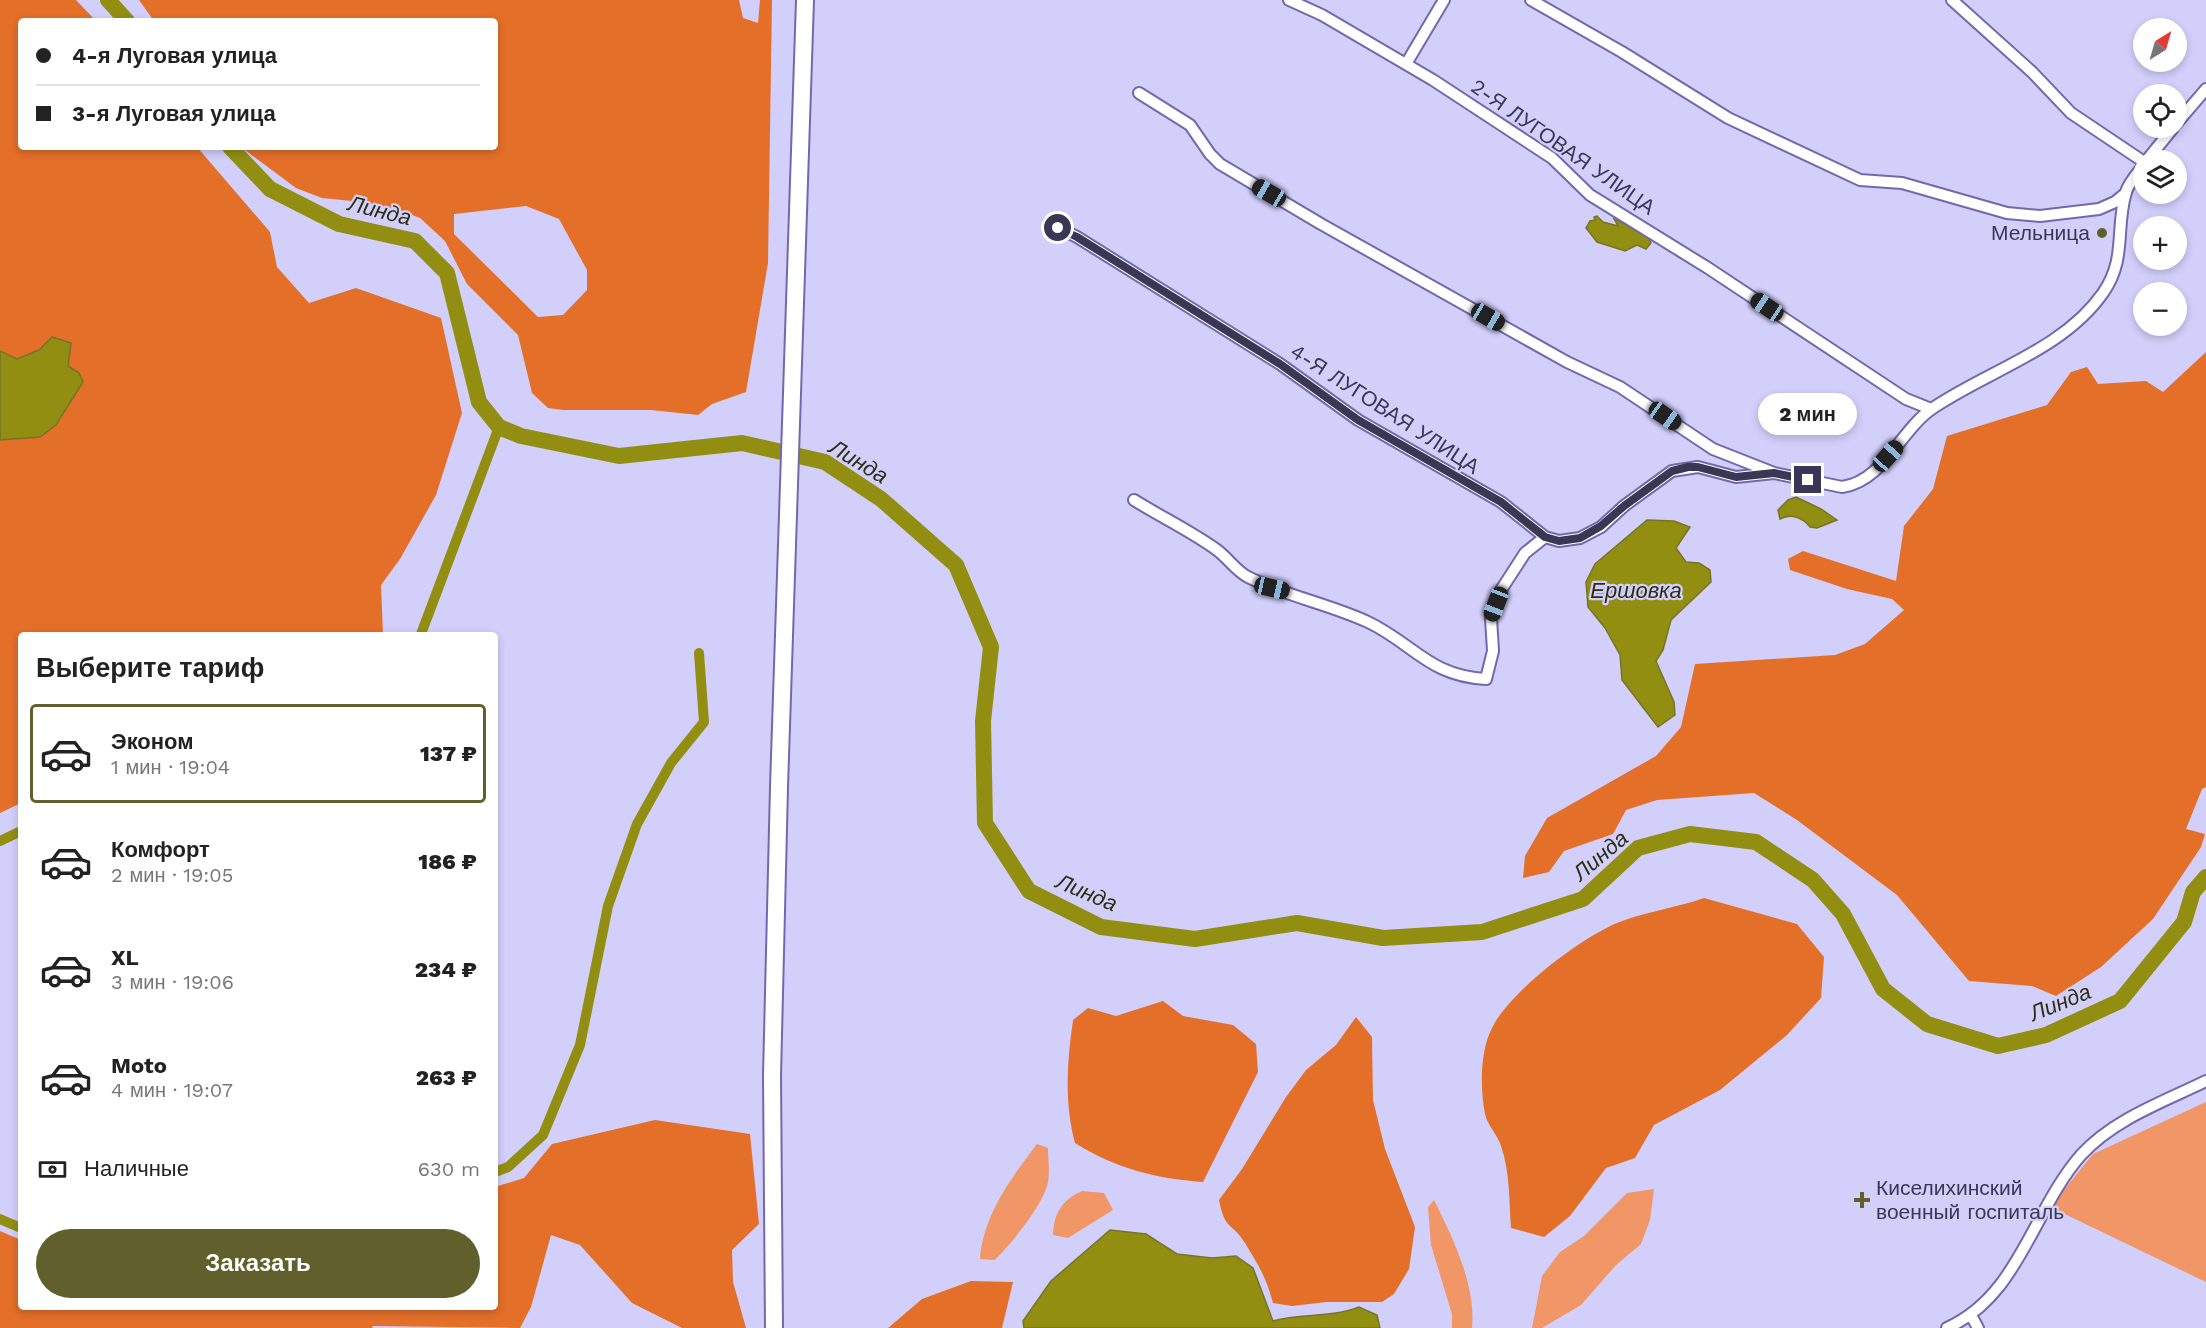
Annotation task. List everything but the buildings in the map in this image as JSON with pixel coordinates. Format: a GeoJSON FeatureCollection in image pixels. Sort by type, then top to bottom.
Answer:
{"type":"FeatureCollection","features":[{"type":"Feature","properties":{"kind":"main road"},"geometry":{"type":"LineString","coordinates":[[774,1328],[772,1076],[805,0]]}},
{"type":"Feature","properties":{"kind":"street","name":"2-Я ЛУГОВАЯ УЛИЦА"},"geometry":{"type":"LineString","coordinates":[[1290,0],[1322,15],[1406,64],[1543,152],[1559,164],[1590,195],[1708,268],[1906,399],[1931,409]]}},
{"type":"Feature","properties":{"kind":"street"},"geometry":{"type":"LineString","coordinates":[[1406,64],[1444,0]]}},
{"type":"Feature","properties":{"kind":"street"},"geometry":{"type":"LineString","coordinates":[[1531,0],[1622,52],[1728,118],[1860,180],[1902,183],[2007,213],[2040,216],[2099,208],[2115,202],[2126,193],[2133,182]]}},
{"type":"Feature","properties":{"kind":"street"},"geometry":{"type":"LineString","coordinates":[[1952,0],[2032,72],[2071,113],[2133,155]]}},
{"type":"Feature","properties":{"kind":"street"},"geometry":{"type":"LineString","coordinates":[[2187,111],[2206,89]]}},
{"type":"Feature","properties":{"kind":"street"},"geometry":{"type":"LineString","coordinates":[[1139,93],[1190,125],[1210,154],[1220,164],[1321,224],[1567,362],[1620,387],[1713,449],[1774,473],[1842,487],[1853,485],[1874,471],[1931,409],[2082,320],[2103,292],[2117,264],[2126,193]]}},
{"type":"Feature","properties":{"kind":"street"},"geometry":{"type":"LineString","coordinates":[[2155,150],[2165,138]]}},
{"type":"Feature","properties":{"kind":"street","name":"4-Я ЛУГОВАЯ УЛИЦА"},"geometry":{"type":"LineString","coordinates":[[1049,223],[1077,237],[1280,364],[1358,420],[1501,502],[1545,537]]}},
{"type":"Feature","properties":{"kind":"street"},"geometry":{"type":"LineString","coordinates":[[1134,500],[1218,550],[1245,575],[1272,588],[1315,601],[1370,623],[1432,665],[1460,678],[1486,679],[1493,651],[1491,618],[1501,590],[1525,553],[1545,537],[1559,541],[1580,538],[1601,526],[1672,471],[1698,467],[1736,477],[1774,473]]}},
{"type":"Feature","properties":{"kind":"street"},"geometry":{"type":"LineString","coordinates":[[1947,1328],[1971,1316],[2000,1288],[2060,1184],[2089,1147],[2107,1131],[2127,1119],[2206,1082]]}},
{"type":"Feature","properties":{"kind":"street"},"geometry":{"type":"LineString","coordinates":[[1971,1316],[1978,1328]]}},
{"type":"Feature","properties":{"kind":"shaded area"},"geometry":{"type":"Polygon","coordinates":[[[0,0],[76,0],[93,18],[18,18],[18,150],[200,150],[270,232],[277,267],[309,303],[356,288],[441,318],[462,413],[436,495],[400,559],[381,585],[383,632],[18,632],[18,804],[0,813],[0,440],[40,436],[56,425],[83,382],[79,373],[68,366],[71,343],[52,337],[39,350],[17,360],[0,351],[0,0]]]}},
{"type":"Feature","properties":{"kind":"shaded area"},"geometry":{"type":"Polygon","coordinates":[[[139,0],[739,0],[743,18],[758,23],[760,0],[772,0],[768,263],[746,392],[712,404],[698,415],[651,410],[548,408],[532,393],[518,335],[467,284],[445,241],[420,218],[397,209],[362,202],[322,198],[296,188],[245,150],[498,150],[498,18],[152,18],[139,0]],[[526,206],[454,214],[454,234],[538,317],[563,315],[587,290],[587,270],[559,219],[526,206]]]}},
{"type":"Feature","properties":{"kind":"shaded area"},"geometry":{"type":"Polygon","coordinates":[[[2206,352],[2206,787],[2202,789],[2186,829],[2205,834],[2201,847],[2153,919],[2101,967],[2056,996],[2032,986],[1969,981],[1897,895],[1797,820],[1754,793],[1657,800],[1626,810],[1613,834],[1564,851],[1549,872],[1523,878],[1525,856],[1547,818],[1656,756],[1681,727],[1695,664],[1835,655],[1865,644],[1904,610],[1892,599],[1847,589],[1790,570],[1788,559],[1803,551],[1896,581],[1904,526],[1933,489],[1947,436],[2047,405],[2071,372],[2087,367],[2098,384],[2146,381],[2163,392],[2206,352]]]}},
{"type":"Feature","properties":{"kind":"shaded area"},"geometry":{"type":"Polygon","coordinates":[[[1704,898],[1797,924],[1824,957],[1821,998],[1787,1035],[1720,1090],[1654,1125],[1635,1158],[1606,1168],[1570,1216],[1544,1237],[1511,1228],[1509,1186],[1504,1156],[1500,1142],[1486,1118],[1483,1104],[1483,1058],[1492,1028],[1501,1014],[1532,981],[1591,937],[1625,920],[1704,898]]]}},
{"type":"Feature","properties":{"kind":"shaded area"},"geometry":{"type":"Polygon","coordinates":[[[1163,1001],[1183,1016],[1233,1025],[1256,1044],[1258,1072],[1203,1182],[1136,1171],[1106,1160],[1075,1143],[1068,1097],[1069,1051],[1073,1020],[1088,1008],[1116,1016],[1163,1001]]]}},
{"type":"Feature","properties":{"kind":"shaded area"},"geometry":{"type":"Polygon","coordinates":[[[1356,1017],[1372,1037],[1373,1100],[1385,1149],[1415,1227],[1409,1269],[1394,1294],[1382,1302],[1327,1302],[1292,1306],[1273,1303],[1258,1265],[1240,1236],[1226,1221],[1219,1200],[1242,1169],[1286,1097],[1306,1070],[1336,1045],[1356,1017]]]}},
{"type":"Feature","properties":{"kind":"shaded area"},"geometry":{"type":"Polygon","coordinates":[[[2206,1102],[2206,1282],[2050,1207],[2093,1154],[2206,1102]]]}},
{"type":"Feature","properties":{"kind":"shaded area"},"geometry":{"type":"Polygon","coordinates":[[[655,1120],[750,1134],[759,1224],[732,1250],[733,1282],[746,1328],[682,1328],[632,1303],[580,1245],[551,1235],[531,1307],[520,1328],[373,1326],[372,1328],[0,1328],[0,1231],[18,1239],[18,1310],[498,1310],[498,1186],[524,1178],[552,1144],[655,1120]]]}},
{"type":"Feature","properties":{"kind":"shaded area"},"geometry":{"type":"Polygon","coordinates":[[[1037,1144],[1048,1148],[1049,1169],[1045,1191],[1034,1212],[995,1260],[980,1259],[982,1243],[992,1213],[1008,1184],[1037,1144]]]}},
{"type":"Feature","properties":{"kind":"shaded area"},"geometry":{"type":"Polygon","coordinates":[[[1654,1189],[1650,1220],[1641,1244],[1616,1265],[1581,1305],[1542,1328],[1532,1328],[1542,1276],[1560,1252],[1584,1236],[1627,1193],[1654,1189]]]}},
{"type":"Feature","properties":{"kind":"shaded area"},"geometry":{"type":"Polygon","coordinates":[[[1082,1191],[1104,1193],[1113,1210],[1068,1238],[1053,1235],[1055,1220],[1060,1208],[1082,1191]]]}},
{"type":"Feature","properties":{"kind":"shaded area"},"geometry":{"type":"Polygon","coordinates":[[[1434,1200],[1462,1262],[1470,1295],[1472,1328],[1452,1328],[1452,1314],[1431,1245],[1428,1207],[1434,1200]]]}},
{"type":"Feature","properties":{"kind":"shaded area"},"geometry":{"type":"Polygon","coordinates":[[[971,1281],[1013,1282],[1002,1328],[888,1328],[922,1299],[971,1281]]]}},
{"type":"Feature","properties":{"kind":"water"},"geometry":{"type":"Polygon","coordinates":[[[1597,216],[1603,222],[1618,226],[1614,219],[1647,234],[1651,243],[1646,249],[1637,245],[1625,251],[1597,242],[1586,228],[1597,216]]]}},
{"type":"Feature","properties":{"kind":"water"},"geometry":{"type":"Polygon","coordinates":[[[52,337],[71,343],[68,366],[79,373],[83,382],[56,425],[40,437],[0,440],[0,351],[17,359],[39,350],[52,337]]]}},
{"type":"Feature","properties":{"kind":"water"},"geometry":{"type":"Polygon","coordinates":[[[1796,497],[1837,520],[1817,528],[1810,527],[1796,517],[1788,516],[1780,519],[1778,510],[1788,500],[1796,497]]]}},
{"type":"Feature","properties":{"kind":"water","name":"Ершовка"},"geometry":{"type":"Polygon","coordinates":[[[1647,520],[1674,521],[1690,527],[1676,548],[1686,562],[1699,563],[1710,570],[1711,582],[1671,620],[1663,650],[1656,661],[1674,702],[1675,715],[1658,727],[1622,680],[1620,655],[1605,628],[1588,607],[1586,582],[1595,564],[1647,520]]]}},
{"type":"Feature","properties":{"kind":"water"},"geometry":{"type":"Polygon","coordinates":[[[1110,1230],[1146,1234],[1177,1254],[1212,1258],[1236,1256],[1253,1268],[1273,1321],[1338,1313],[1359,1307],[1377,1315],[1380,1328],[1024,1328],[1023,1321],[1051,1281],[1110,1230]]]}},
{"type":"Feature","properties":{"kind":"waterway","name":"Линда"},"geometry":{"type":"LineString","coordinates":[[108,0],[124,18]]}},
{"type":"Feature","properties":{"kind":"waterway","name":"Линда"},"geometry":{"type":"LineString","coordinates":[[233,150],[270,189],[339,224],[415,241],[447,273],[479,402],[499,427],[521,436],[619,456],[742,443],[825,462],[881,499],[956,565],[991,647],[983,721],[985,823],[1029,891],[1101,927],[1195,939],[1297,923],[1383,938],[1482,932],[1583,899],[1638,848],[1690,834],[1756,842],[1813,880],[1843,914],[1883,989],[1927,1024],[1998,1046],[2046,1035],[2120,1001],[2184,922],[2193,892],[2206,877]]}},
{"type":"Feature","properties":{"kind":"waterway"},"geometry":{"type":"LineString","coordinates":[[422,632],[499,427]]}},
{"type":"Feature","properties":{"kind":"waterway"},"geometry":{"type":"LineString","coordinates":[[498,1171],[508,1167],[543,1135],[580,1045],[608,906],[637,824],[671,763],[704,722],[699,653]]}},
{"type":"Feature","properties":{"kind":"waterway"},"geometry":{"type":"LineString","coordinates":[[0,841],[18,832]]}},
{"type":"Feature","properties":{"kind":"waterway"},"geometry":{"type":"LineString","coordinates":[[0,1219],[18,1227]]}},
{"type":"Feature","properties":{"kind":"place","name":"Мельница"},"geometry":{"type":"Point","coordinates":[2102,233]}},
{"type":"Feature","properties":{"kind":"place","name":"Киселихинский военный госпиталь"},"geometry":{"type":"Point","coordinates":[1862,1200]}},
{"type":"Feature","properties":{"kind":"route"},"geometry":{"type":"LineString","coordinates":[[1058,228],[1077,237],[1280,364],[1358,420],[1473,489],[1501,502],[1545,537],[1559,541],[1580,538],[1601,526],[1672,471],[1688,467],[1698,467],[1736,477],[1774,473],[1808,480]]}}]}
